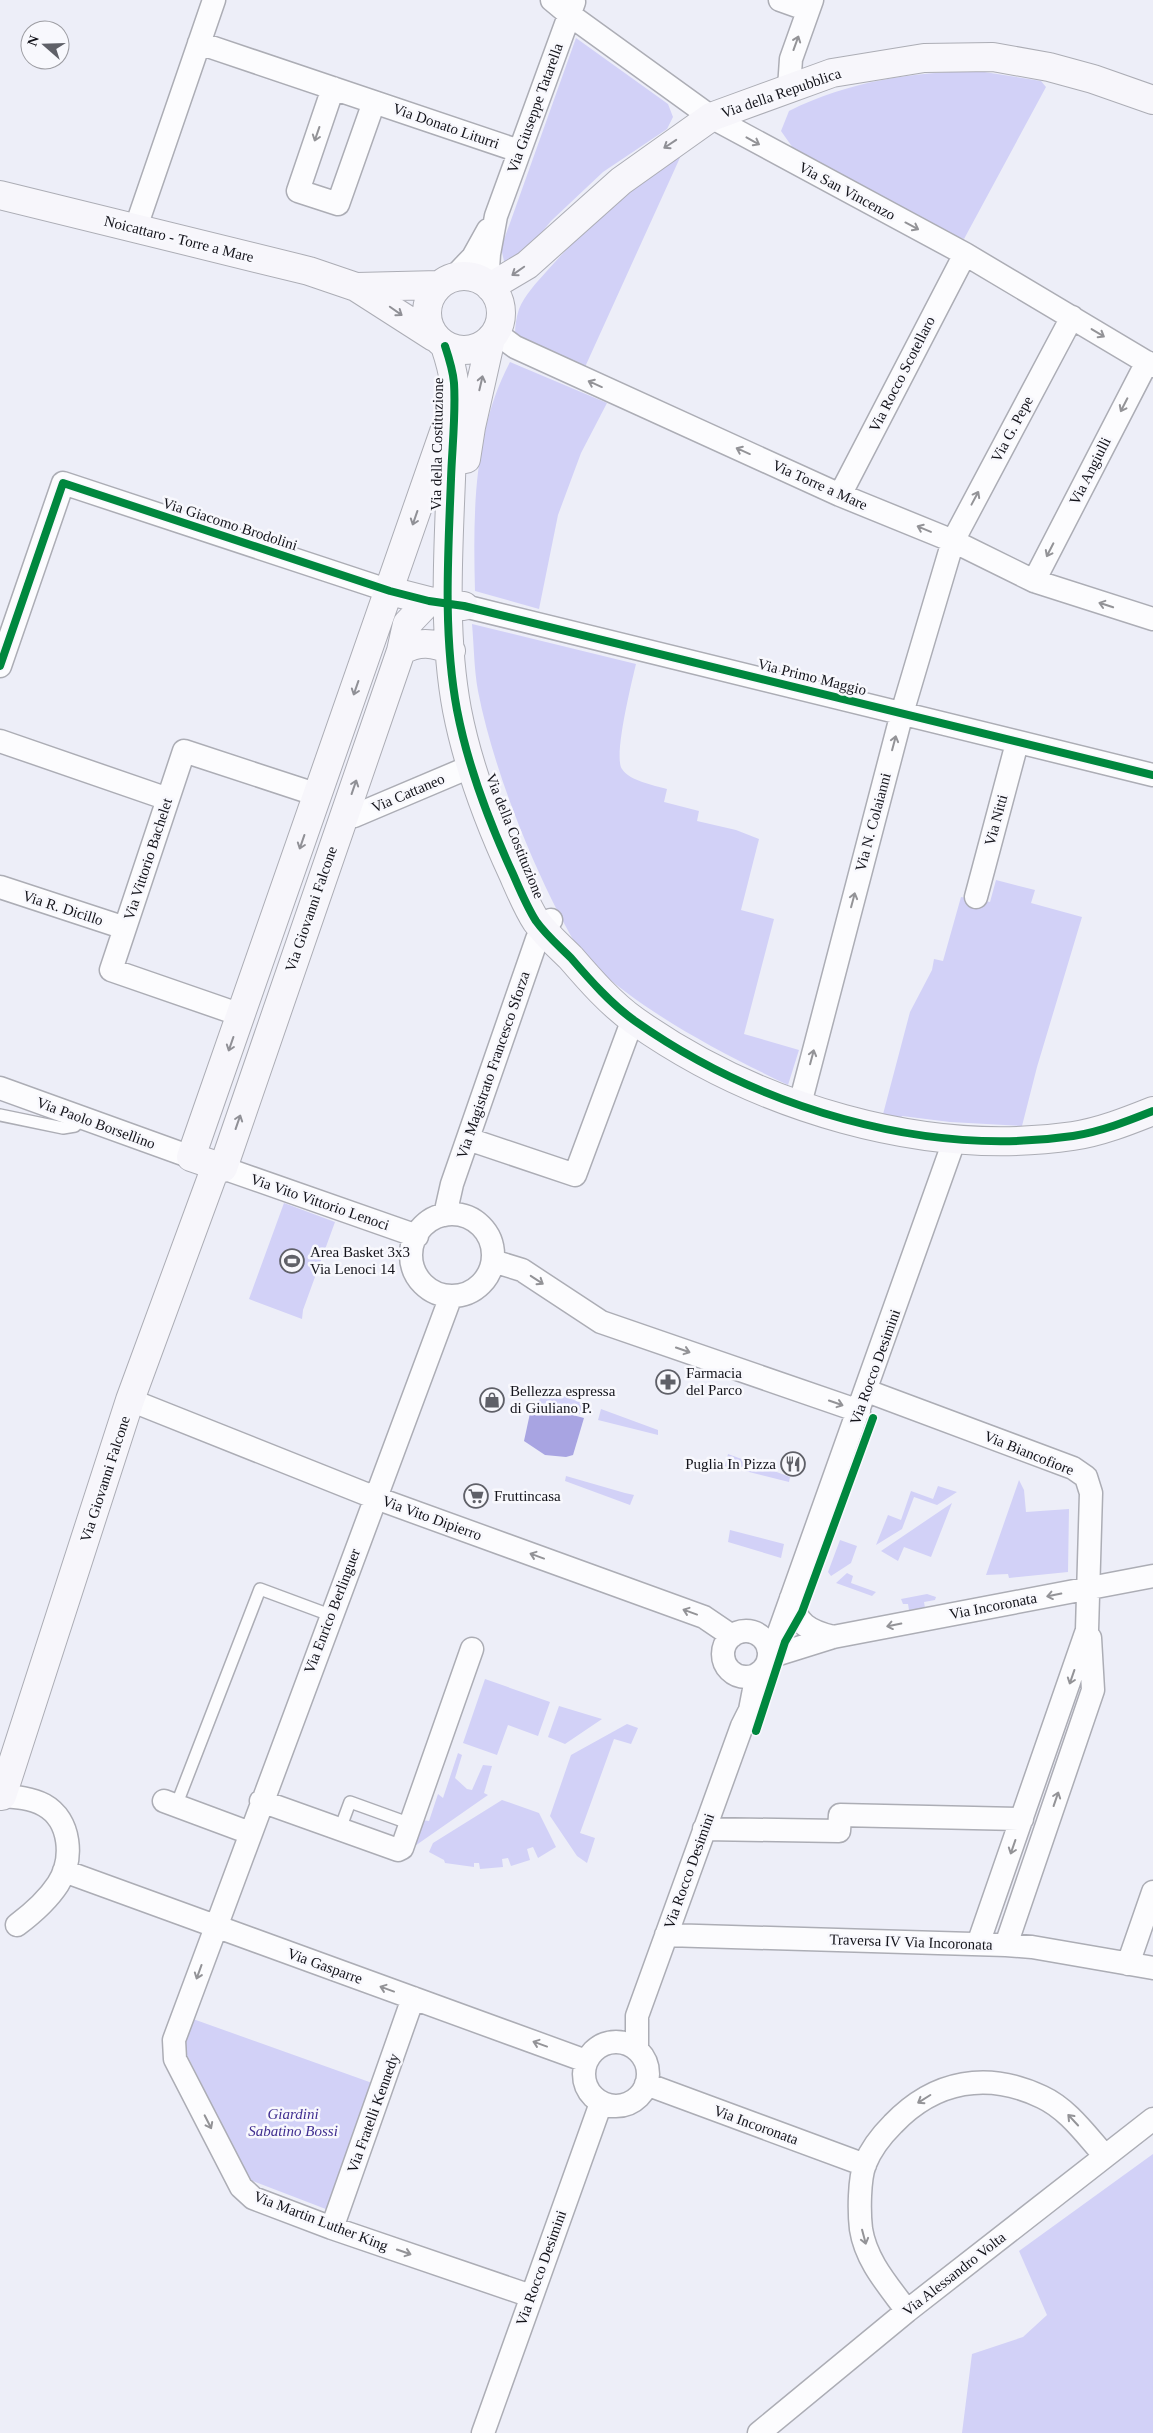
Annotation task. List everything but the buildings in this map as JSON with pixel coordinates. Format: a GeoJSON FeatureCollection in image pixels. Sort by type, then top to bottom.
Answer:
{"type":"FeatureCollection","features":[{"type":"Feature","properties":{"kind":"street"},"geometry":{"type":"LineString","coordinates":[[136,227],[214,0]]}},
{"type":"Feature","properties":{"kind":"street","name":"Via San Vincenzo"},"geometry":{"type":"LineString","coordinates":[[552,0],[572,8],[711,117],[964,254],[1150,364]]}},
{"type":"Feature","properties":{"kind":"street"},"geometry":{"type":"LineString","coordinates":[[780,0],[810,5],[791,59],[789,88]]}},
{"type":"Feature","properties":{"kind":"street","name":"Via Giuseppe Tatarella"},"geometry":{"type":"LineString","coordinates":[[489,286],[488,254],[496,216],[572,8]]}},
{"type":"Feature","properties":{"kind":"street","name":"Via Donato Liturri"},"geometry":{"type":"LineString","coordinates":[[199,43],[519,150]]}},
{"type":"Feature","properties":{"kind":"street","name":"Via della Repubblica"},"geometry":{"type":"LineString","coordinates":[[489,286],[527,266],[621,181],[711,117],[832,73],[924,58],[994,57],[1049,67],[1093,78],[1153,100]]}},
{"type":"Feature","properties":{"kind":"street","name":"Via Donato Liturri"},"geometry":{"type":"LineString","coordinates":[[333,88],[298,191],[338,204],[374,102]]}},
{"type":"Feature","properties":{"kind":"street","name":"Noicattaro - Torre a Mare"},"geometry":{"type":"LineString","coordinates":[[0,196],[136,227],[309,271],[356,287],[439,341]]}},
{"type":"Feature","properties":{"kind":"street","name":"Via Giuseppe Tatarella"},"geometry":{"type":"LineString","coordinates":[[446,281],[473,256],[496,216]]}},
{"type":"Feature","properties":{"kind":"street","name":"Via Rocco Scotellaro"},"geometry":{"type":"LineString","coordinates":[[840,495],[964,254]]}},
{"type":"Feature","properties":{"kind":"street"},"geometry":{"type":"LineString","coordinates":[[471,277],[489,286],[500,303],[501,312],[494,334],[474,349],[464,351],[439,341],[426,316],[427,304],[432,294],[446,281],[471,277]]}},
{"type":"Feature","properties":{"kind":"street","name":"Noicattaro - Torre a Mare"},"geometry":{"type":"LineString","coordinates":[[356,287],[446,281]]}},
{"type":"Feature","properties":{"kind":"street","name":"Via G. Pepe"},"geometry":{"type":"LineString","coordinates":[[953,541],[1072,317]]}},
{"type":"Feature","properties":{"kind":"street","name":"Via Torre a Mare"},"geometry":{"type":"LineString","coordinates":[[494,334],[500,336],[514,347],[840,495],[953,541],[1034,581],[1153,619]]}},
{"type":"Feature","properties":{"kind":"street","name":"Via della Costituzione"},"geometry":{"type":"LineString","coordinates":[[494,334],[471,427],[447,604],[467,659],[474,717],[485,758],[509,827],[547,925],[567,954],[587,977],[633,1019],[680,1049],[731,1077],[843,1120],[954,1141],[1028,1140],[1076,1136],[1153,1111]]}},
{"type":"Feature","properties":{"kind":"street","name":"Via della Costituzione"},"geometry":{"type":"LineString","coordinates":[[439,341],[454,384],[447,604],[457,707],[472,766],[505,857],[536,920],[547,925]]}},
{"type":"Feature","properties":{"kind":"street","name":"Via Angiulli"},"geometry":{"type":"LineString","coordinates":[[1034,581],[1150,364]]}},
{"type":"Feature","properties":{"kind":"street"},"geometry":{"type":"LineString","coordinates":[[210,1164],[241,1015],[453,406]]}},
{"type":"Feature","properties":{"kind":"street","name":"Via Giacomo Brodolini"},"geometry":{"type":"LineString","coordinates":[[0,666],[63,483],[390,591]]}},
{"type":"Feature","properties":{"kind":"street","name":"Via N. Colaianni"},"geometry":{"type":"LineString","coordinates":[[800,1104],[902,713],[953,541]]}},
{"type":"Feature","properties":{"kind":"street"},"geometry":{"type":"LineString","coordinates":[[390,591],[447,604]]}},
{"type":"Feature","properties":{"kind":"street","name":"Via Giovanni Falcone"},"geometry":{"type":"LineString","coordinates":[[1,1796],[130,1400],[210,1164],[343,816],[400,655],[407,624],[447,604]]}},
{"type":"Feature","properties":{"kind":"street","name":"Via Primo Maggio"},"geometry":{"type":"LineString","coordinates":[[447,604],[1153,775]]}},
{"type":"Feature","properties":{"kind":"street"},"geometry":{"type":"LineString","coordinates":[[369,648],[400,655],[412,644],[423,643],[433,644],[451,651]]}},
{"type":"Feature","properties":{"kind":"street"},"geometry":{"type":"LineString","coordinates":[[0,741],[168,799]]}},
{"type":"Feature","properties":{"kind":"street","name":"Via Nitti"},"geometry":{"type":"LineString","coordinates":[[976,897],[1017,743]]}},
{"type":"Feature","properties":{"kind":"street","name":"Via Vittorio Bachelet"},"geometry":{"type":"LineString","coordinates":[[241,1015],[111,970],[184,751],[318,795]]}},
{"type":"Feature","properties":{"kind":"street","name":"Via Cattaneo"},"geometry":{"type":"LineString","coordinates":[[343,816],[354,816],[472,766]]}},
{"type":"Feature","properties":{"kind":"street","name":"Via R. Dicillo"},"geometry":{"type":"LineString","coordinates":[[0,887],[125,928]]}},
{"type":"Feature","properties":{"kind":"street","name":"Via Magistrato Francesco Sforza"},"geometry":{"type":"LineString","coordinates":[[445,1215],[452,1184],[538,939],[547,925]]}},
{"type":"Feature","properties":{"kind":"street"},"geometry":{"type":"LineString","coordinates":[[468,1139],[575,1175],[633,1019]]}},
{"type":"Feature","properties":{"kind":"street","name":"Via Paolo Borsellino"},"geometry":{"type":"LineString","coordinates":[[0,1088],[210,1164]]}},
{"type":"Feature","properties":{"kind":"street","name":"Via Rocco Desimini"},"geometry":{"type":"LineString","coordinates":[[637,2050],[637,2016],[742,1726],[750,1710],[756,1650],[768,1622],[792,1596],[954,1141]]}},
{"type":"Feature","properties":{"kind":"street","name":"Via Vito Vittorio Lenoci"},"geometry":{"type":"LineString","coordinates":[[210,1164],[417,1236]]}},
{"type":"Feature","properties":{"kind":"street"},"geometry":{"type":"LineString","coordinates":[[458,1214],[470,1218],[481,1225],[491,1242],[493,1261],[486,1278],[474,1290],[463,1295],[450,1296],[437,1293],[426,1286],[417,1275],[412,1262],[412,1249],[417,1236],[424,1226],[434,1219],[445,1215],[458,1214]]}},
{"type":"Feature","properties":{"kind":"street"},"geometry":{"type":"LineString","coordinates":[[493,1261],[522,1270],[601,1322],[863,1401]]}},
{"type":"Feature","properties":{"kind":"street","name":"Via Enrico Berlinguer"},"geometry":{"type":"LineString","coordinates":[[216,1926],[450,1296]]}},
{"type":"Feature","properties":{"kind":"street","name":"Via Vito Dipierro"},"geometry":{"type":"LineString","coordinates":[[130,1400],[376,1498],[704,1617],[756,1650]]}},
{"type":"Feature","properties":{"kind":"street","name":"Via Biancofiore"},"geometry":{"type":"LineString","coordinates":[[863,1401],[1073,1468],[1086,1477],[1091,1493],[1088,1588]]}},
{"type":"Feature","properties":{"kind":"street","name":"Via Incoronata"},"geometry":{"type":"LineString","coordinates":[[756,1650],[1153,1576]]}},
{"type":"Feature","properties":{"kind":"street"},"geometry":{"type":"LineString","coordinates":[[978,1944],[1087,1630],[1088,1588]]}},
{"type":"Feature","properties":{"kind":"street"},"geometry":{"type":"LineString","coordinates":[[792,1596],[793,1611],[798,1620],[818,1633],[833,1636]]}},
{"type":"Feature","properties":{"kind":"street"},"geometry":{"type":"LineString","coordinates":[[1006,1945],[1094,1690],[1090,1639],[1087,1630]]}},
{"type":"Feature","properties":{"kind":"street"},"geometry":{"type":"LineString","coordinates":[[261,1801],[398,1850],[402,1848],[472,1649]]}},
{"type":"Feature","properties":{"kind":"street","name":"Via Rocco Desimini"},"geometry":{"type":"LineString","coordinates":[[742,1726],[739,1700],[730,1671],[725,1665],[723,1650],[756,1650]]}},
{"type":"Feature","properties":{"kind":"street"},"geometry":{"type":"LineString","coordinates":[[730,1671],[744,1678],[756,1650]]}},
{"type":"Feature","properties":{"kind":"street"},"geometry":{"type":"LineString","coordinates":[[1,1796],[23,1798],[42,1804],[58,1816],[67,1840],[64,1871],[49,1895],[35,1912],[17,1925]]}},
{"type":"Feature","properties":{"kind":"street"},"geometry":{"type":"LineString","coordinates":[[170,1803],[250,1832]]}},
{"type":"Feature","properties":{"kind":"street"},"geometry":{"type":"LineString","coordinates":[[704,1829],[839,1831],[840,1815],[1022,1819]]}},
{"type":"Feature","properties":{"kind":"street","name":"Via Gasparre"},"geometry":{"type":"LineString","coordinates":[[64,1871],[586,2061]]}},
{"type":"Feature","properties":{"kind":"street"},"geometry":{"type":"LineString","coordinates":[[1128,1964],[1153,1892]]}},
{"type":"Feature","properties":{"kind":"street","name":"Via Martin Luther King"},"geometry":{"type":"LineString","coordinates":[[216,1926],[174,2040],[175,2058],[240,2187],[252,2198],[332,2228],[531,2296]]}},
{"type":"Feature","properties":{"kind":"street","name":"Traversa IV Via Incoronata"},"geometry":{"type":"LineString","coordinates":[[666,1935],[1006,1945],[1032,1947],[1153,1968]]}},
{"type":"Feature","properties":{"kind":"street","name":"Via Fratelli Kennedy"},"geometry":{"type":"LineString","coordinates":[[332,2228],[413,1998]]}},
{"type":"Feature","properties":{"kind":"street","name":"Via Rocco Desimini"},"geometry":{"type":"LineString","coordinates":[[610,2042],[620,2036],[637,2016]]}},
{"type":"Feature","properties":{"kind":"street"},"geometry":{"type":"LineString","coordinates":[[610,2042],[629,2045],[637,2050],[647,2066],[646,2084],[642,2093],[628,2104],[610,2106],[601,2103],[587,2090],[583,2070],[586,2061],[592,2052],[610,2042]]}},
{"type":"Feature","properties":{"kind":"street"},"geometry":{"type":"LineString","coordinates":[[907,2311],[880,2276],[869,2256],[862,2228],[861,2199],[865,2165],[882,2136],[906,2110],[936,2091],[964,2083],[990,2081],[1019,2087],[1044,2097],[1068,2115],[1106,2156]]}},
{"type":"Feature","properties":{"kind":"street","name":"Via Incoronata"},"geometry":{"type":"LineString","coordinates":[[646,2084],[865,2165]]}},
{"type":"Feature","properties":{"kind":"street","name":"Via Rocco Desimini"},"geometry":{"type":"LineString","coordinates":[[483,2433],[601,2103]]}},
{"type":"Feature","properties":{"kind":"street","name":"Via Alessandro Volta"},"geometry":{"type":"LineString","coordinates":[[759,2433],[907,2311],[1153,2119]]}},
{"type":"Feature","properties":{"kind":"lane"},"geometry":{"type":"LineString","coordinates":[[0,1115],[63,1128],[75,1126],[81,1117]]}},
{"type":"Feature","properties":{"kind":"lane"},"geometry":{"type":"LineString","coordinates":[[170,1803],[260,1589],[330,1615]]}},
{"type":"Feature","properties":{"kind":"green space"},"geometry":{"type":"Polygon","coordinates":[[[576,38],[668,104],[673,117],[667,129],[603,172],[551,221],[522,257],[510,263],[504,261],[501,248],[576,38]]]}},
{"type":"Feature","properties":{"kind":"green space"},"geometry":{"type":"Polygon","coordinates":[[[978,71],[1041,81],[1046,87],[964,239],[945,232],[793,148],[781,131],[789,111],[835,92],[858,85],[905,76],[978,71]]]}},
{"type":"Feature","properties":{"kind":"green space"},"geometry":{"type":"Polygon","coordinates":[[[683,151],[585,367],[515,335],[518,312],[524,299],[561,255],[611,207],[683,151]]]}},
{"type":"Feature","properties":{"kind":"green space"},"geometry":{"type":"Polygon","coordinates":[[[510,362],[607,403],[581,453],[558,515],[539,609],[475,591],[475,503],[482,445],[498,389],[510,362]]]}},
{"type":"Feature","properties":{"kind":"green space"},"geometry":{"type":"Polygon","coordinates":[[[472,624],[636,664],[621,735],[620,762],[622,769],[636,780],[667,789],[664,802],[699,811],[697,821],[736,830],[759,839],[741,910],[774,919],[744,1034],[799,1050],[788,1085],[684,1031],[659,1015],[611,981],[585,957],[577,946],[534,862],[501,776],[484,719],[478,691],[472,624]]]}},
{"type":"Feature","properties":{"kind":"green space"},"geometry":{"type":"Polygon","coordinates":[[[996,880],[1035,890],[1031,903],[1082,917],[1037,1067],[1022,1126],[950,1122],[902,1116],[900,1120],[882,1118],[910,1012],[932,970],[934,959],[943,961],[961,897],[990,902],[996,880]]]}},
{"type":"Feature","properties":{"kind":"green space","name":"Area Basket 3x3 Via Lenoci 14"},"geometry":{"type":"Polygon","coordinates":[[[284,1203],[335,1222],[303,1310],[302,1319],[249,1299],[284,1203]]]}},
{"type":"Feature","properties":{"kind":"green space"},"geometry":{"type":"Polygon","coordinates":[[[544,1389],[585,1404],[583,1415],[538,1403],[544,1389]]]}},
{"type":"Feature","properties":{"kind":"green space"},"geometry":{"type":"Polygon","coordinates":[[[601,1409],[658,1430],[658,1435],[598,1420],[601,1409]]]}},
{"type":"Feature","properties":{"kind":"green space"},"geometry":{"type":"Polygon","coordinates":[[[728,1454],[790,1477],[789,1482],[725,1466],[728,1454]]]}},
{"type":"Feature","properties":{"kind":"green space"},"geometry":{"type":"Polygon","coordinates":[[[566,1476],[634,1495],[630,1505],[565,1481],[566,1476]]]}},
{"type":"Feature","properties":{"kind":"green space"},"geometry":{"type":"Polygon","coordinates":[[[1019,1480],[1024,1490],[1026,1512],[1069,1509],[1068,1572],[1009,1578],[1008,1574],[986,1575],[1019,1480]]]}},
{"type":"Feature","properties":{"kind":"green space"},"geometry":{"type":"Polygon","coordinates":[[[938,1486],[957,1492],[937,1505],[914,1497],[902,1529],[876,1545],[888,1515],[901,1520],[911,1491],[933,1499],[938,1486]]]}},
{"type":"Feature","properties":{"kind":"green space"},"geometry":{"type":"Polygon","coordinates":[[[952,1503],[931,1557],[904,1547],[898,1561],[881,1551],[952,1503]]]}},
{"type":"Feature","properties":{"kind":"green space"},"geometry":{"type":"Polygon","coordinates":[[[730,1530],[784,1544],[781,1558],[728,1542],[730,1530]]]}},
{"type":"Feature","properties":{"kind":"green space"},"geometry":{"type":"Polygon","coordinates":[[[840,1540],[857,1546],[851,1563],[831,1576],[828,1572],[840,1540]]]}},
{"type":"Feature","properties":{"kind":"green space"},"geometry":{"type":"Polygon","coordinates":[[[847,1573],[853,1576],[851,1583],[876,1592],[872,1596],[836,1583],[847,1573]]]}},
{"type":"Feature","properties":{"kind":"green space"},"geometry":{"type":"Polygon","coordinates":[[[927,1594],[936,1597],[935,1600],[924,1602],[925,1608],[909,1610],[908,1604],[903,1604],[901,1599],[927,1594]]]}},
{"type":"Feature","properties":{"kind":"green space"},"geometry":{"type":"Polygon","coordinates":[[[485,1679],[550,1702],[538,1736],[508,1725],[497,1755],[463,1743],[485,1679]]]}},
{"type":"Feature","properties":{"kind":"green space"},"geometry":{"type":"Polygon","coordinates":[[[559,1706],[602,1719],[565,1744],[548,1737],[559,1706]]]}},
{"type":"Feature","properties":{"kind":"green space"},"geometry":{"type":"Polygon","coordinates":[[[627,1724],[638,1728],[631,1744],[614,1739],[580,1833],[595,1838],[587,1863],[577,1856],[550,1816],[571,1755],[627,1724]]]}},
{"type":"Feature","properties":{"kind":"green space"},"geometry":{"type":"Polygon","coordinates":[[[458,1753],[462,1755],[455,1778],[467,1789],[472,1790],[483,1765],[492,1766],[484,1793],[488,1795],[412,1848],[422,1820],[429,1821],[438,1794],[443,1798],[458,1753]]]}},
{"type":"Feature","properties":{"kind":"green space"},"geometry":{"type":"Polygon","coordinates":[[[502,1800],[539,1813],[556,1847],[538,1858],[533,1847],[527,1849],[530,1860],[511,1866],[508,1858],[502,1859],[503,1867],[480,1869],[479,1863],[474,1863],[474,1867],[445,1863],[444,1860],[429,1852],[433,1843],[502,1800]]]}},
{"type":"Feature","properties":{"kind":"green space","name":"Giardini Sabatino Bossi"},"geometry":{"type":"Polygon","coordinates":[[[193,2019],[375,2084],[331,2211],[250,2180],[182,2045],[193,2019]]]}},
{"type":"Feature","properties":{"kind":"green space"},"geometry":{"type":"Polygon","coordinates":[[[1153,2154],[1153,2433],[962,2433],[972,2354],[1023,2337],[1047,2315],[1019,2251],[1153,2154]]]}},
{"type":"Feature","properties":{"kind":"shaded area"},"geometry":{"type":"Polygon","coordinates":[[[532,1404],[584,1418],[573,1455],[566,1457],[545,1455],[524,1441],[532,1404]]]}},
{"type":"Feature","properties":{"kind":"cycle path"},"geometry":{"type":"LineString","coordinates":[[445,346],[454,383],[448,624],[457,710],[473,773],[496,834],[530,910],[548,936],[618,1007],[635,1021],[683,1052],[734,1078],[788,1101],[844,1119],[901,1132],[959,1139],[1016,1141],[1073,1136],[1093,1132],[1153,1111]]}},
{"type":"Feature","properties":{"kind":"cycle path"},"geometry":{"type":"LineString","coordinates":[[0,666],[63,483],[390,591],[429,601],[464,606],[1153,775]]}},
{"type":"Feature","properties":{"kind":"cycle path"},"geometry":{"type":"LineString","coordinates":[[756,1731],[785,1642],[802,1612],[873,1418]]}},
{"type":"Feature","properties":{"kind":"place","name":"Area Basket 3x3 Via Lenoci 14"},"geometry":{"type":"Point","coordinates":[292,1261]}},
{"type":"Feature","properties":{"kind":"place","name":"Farmacia del Parco"},"geometry":{"type":"Point","coordinates":[668,1382]}},
{"type":"Feature","properties":{"kind":"place","name":"Bellezza espressa di Giuliano P."},"geometry":{"type":"Point","coordinates":[492,1400]}},
{"type":"Feature","properties":{"kind":"place","name":"Puglia In Pizza"},"geometry":{"type":"Point","coordinates":[793,1464]}},
{"type":"Feature","properties":{"kind":"place","name":"Fruttincasa"},"geometry":{"type":"Point","coordinates":[476,1496]}}]}
